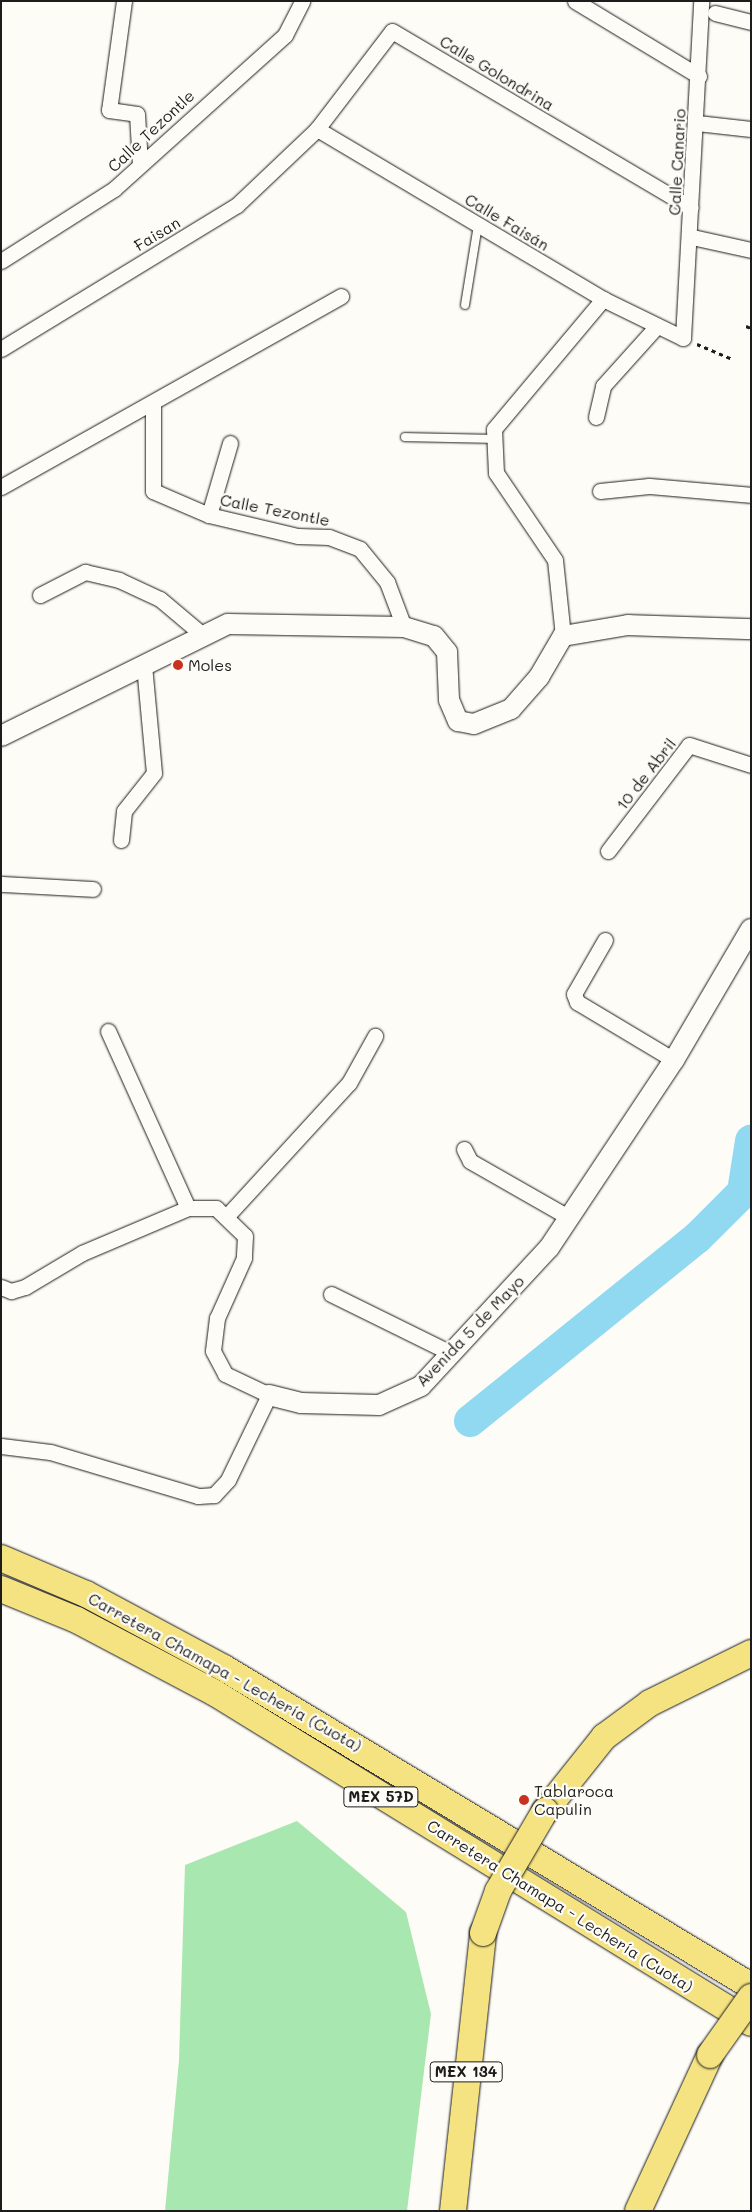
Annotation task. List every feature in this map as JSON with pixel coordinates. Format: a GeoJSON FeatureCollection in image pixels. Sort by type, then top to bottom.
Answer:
{"type":"FeatureCollection","features":[{"type":"Feature","properties":{"kind":"highway","name":"Carretera Chamapa - Lechería (Cuota)"},"geometry":{"type":"LineString","coordinates":[[1,1558],[86,1594],[224,1668],[751,1986]]}},
{"type":"Feature","properties":{"kind":"highway","name":"Carretera Chamapa - Lechería (Cuota)"},"geometry":{"type":"LineString","coordinates":[[1,1589],[76,1620],[215,1693],[751,2024]]}},
{"type":"Feature","properties":{"kind":"highway","name":"MEX 134"},"geometry":{"type":"LineString","coordinates":[[453,2211],[483,1934],[498,1891],[545,1811],[604,1737],[650,1703],[751,1653]]}},
{"type":"Feature","properties":{"kind":"highway"},"geometry":{"type":"LineString","coordinates":[[638,2211],[710,2055],[751,1997]]}},
{"type":"Feature","properties":{"kind":"street"},"geometry":{"type":"LineString","coordinates":[[124,1],[109,110],[137,114],[140,164]]}},
{"type":"Feature","properties":{"kind":"street","name":"Calle Tezontle"},"geometry":{"type":"LineString","coordinates":[[1,261],[114,189],[285,35],[302,1]]}},
{"type":"Feature","properties":{"kind":"street"},"geometry":{"type":"LineString","coordinates":[[574,1],[699,76]]}},
{"type":"Feature","properties":{"kind":"street"},"geometry":{"type":"LineString","coordinates":[[706,10],[725,1]]}},
{"type":"Feature","properties":{"kind":"street"},"geometry":{"type":"LineString","coordinates":[[706,10],[751,22]]}},
{"type":"Feature","properties":{"kind":"street","name":"Calle Canario"},"geometry":{"type":"LineString","coordinates":[[683,338],[692,236],[691,208],[699,76],[706,10]]}},
{"type":"Feature","properties":{"kind":"street","name":"Calle Golondrina"},"geometry":{"type":"LineString","coordinates":[[317,129],[392,31],[691,208]]}},
{"type":"Feature","properties":{"kind":"street"},"geometry":{"type":"LineString","coordinates":[[697,123],[751,129]]}},
{"type":"Feature","properties":{"kind":"street","name":"Calle Faisán"},"geometry":{"type":"LineString","coordinates":[[317,129],[603,299],[683,338]]}},
{"type":"Feature","properties":{"kind":"street","name":"Faisan"},"geometry":{"type":"LineString","coordinates":[[1,349],[238,206],[317,129]]}},
{"type":"Feature","properties":{"kind":"street"},"geometry":{"type":"LineString","coordinates":[[692,236],[751,250]]}},
{"type":"Feature","properties":{"kind":"street"},"geometry":{"type":"LineString","coordinates":[[1,487],[153,404],[341,296]]}},
{"type":"Feature","properties":{"kind":"street"},"geometry":{"type":"LineString","coordinates":[[1,736],[228,624],[404,627],[434,636],[447,652],[449,700],[458,721],[474,724],[512,709],[539,677],[563,636],[555,560],[496,473],[494,429],[603,299]]}},
{"type":"Feature","properties":{"kind":"street"},"geometry":{"type":"LineString","coordinates":[[596,417],[603,386],[657,326]]}},
{"type":"Feature","properties":{"kind":"street","name":"Calle Tezontle"},"geometry":{"type":"LineString","coordinates":[[153,404],[152,491],[209,516],[298,536],[329,537],[360,549],[387,582],[404,627]]}},
{"type":"Feature","properties":{"kind":"street"},"geometry":{"type":"LineString","coordinates":[[209,516],[230,443]]}},
{"type":"Feature","properties":{"kind":"street"},"geometry":{"type":"LineString","coordinates":[[600,491],[648,486],[751,495]]}},
{"type":"Feature","properties":{"kind":"street"},"geometry":{"type":"LineString","coordinates":[[40,595],[85,572],[119,580],[160,599],[204,636]]}},
{"type":"Feature","properties":{"kind":"street"},"geometry":{"type":"LineString","coordinates":[[563,636],[628,625],[751,629]]}},
{"type":"Feature","properties":{"kind":"street"},"geometry":{"type":"LineString","coordinates":[[121,840],[124,811],[154,774],[144,666]]}},
{"type":"Feature","properties":{"kind":"street","name":"10 de Abril"},"geometry":{"type":"LineString","coordinates":[[608,851],[689,746],[751,764]]}},
{"type":"Feature","properties":{"kind":"street"},"geometry":{"type":"LineString","coordinates":[[1,884],[93,889]]}},
{"type":"Feature","properties":{"kind":"street","name":"Avenida 5 de Mayo"},"geometry":{"type":"LineString","coordinates":[[1,1287],[11,1291],[25,1287],[82,1253],[188,1208],[216,1208],[245,1236],[244,1258],[217,1318],[213,1351],[225,1374],[269,1395],[301,1403],[380,1405],[422,1386],[548,1248],[570,1218],[674,1060],[751,929]]}},
{"type":"Feature","properties":{"kind":"street"},"geometry":{"type":"LineString","coordinates":[[605,940],[574,994],[577,1002],[674,1060]]}},
{"type":"Feature","properties":{"kind":"street"},"geometry":{"type":"LineString","coordinates":[[108,1031],[188,1208]]}},
{"type":"Feature","properties":{"kind":"street"},"geometry":{"type":"LineString","coordinates":[[226,1217],[349,1083],[375,1036]]}},
{"type":"Feature","properties":{"kind":"street"},"geometry":{"type":"LineString","coordinates":[[464,1149],[470,1160],[570,1218]]}},
{"type":"Feature","properties":{"kind":"street"},"geometry":{"type":"LineString","coordinates":[[331,1294],[451,1353]]}},
{"type":"Feature","properties":{"kind":"street"},"geometry":{"type":"LineString","coordinates":[[1,1446],[50,1452],[198,1496],[214,1495],[228,1480],[269,1395]]}},
{"type":"Feature","properties":{"kind":"lane"},"geometry":{"type":"LineString","coordinates":[[464,305],[478,225]]}},
{"type":"Feature","properties":{"kind":"lane"},"geometry":{"type":"LineString","coordinates":[[405,437],[494,439]]}},
{"type":"Feature","properties":{"kind":"path"},"geometry":{"type":"LineString","coordinates":[[746,326],[751,328]]}},
{"type":"Feature","properties":{"kind":"path"},"geometry":{"type":"LineString","coordinates":[[683,338],[732,359]]}},
{"type":"Feature","properties":{"kind":"green space"},"geometry":{"type":"Polygon","coordinates":[[[297,1821],[406,1912],[431,2014],[407,2211],[165,2211],[179,2060],[185,1865],[297,1821]]]}},
{"type":"Feature","properties":{"kind":"waterway"},"geometry":{"type":"LineString","coordinates":[[470,1421],[697,1238],[743,1192],[751,1141]]}},
{"type":"Feature","properties":{"kind":"place","name":"Moles"},"geometry":{"type":"Point","coordinates":[178,665]}},
{"type":"Feature","properties":{"kind":"place","name":"Tablaroca Capulin"},"geometry":{"type":"Point","coordinates":[524,1800]}}]}
